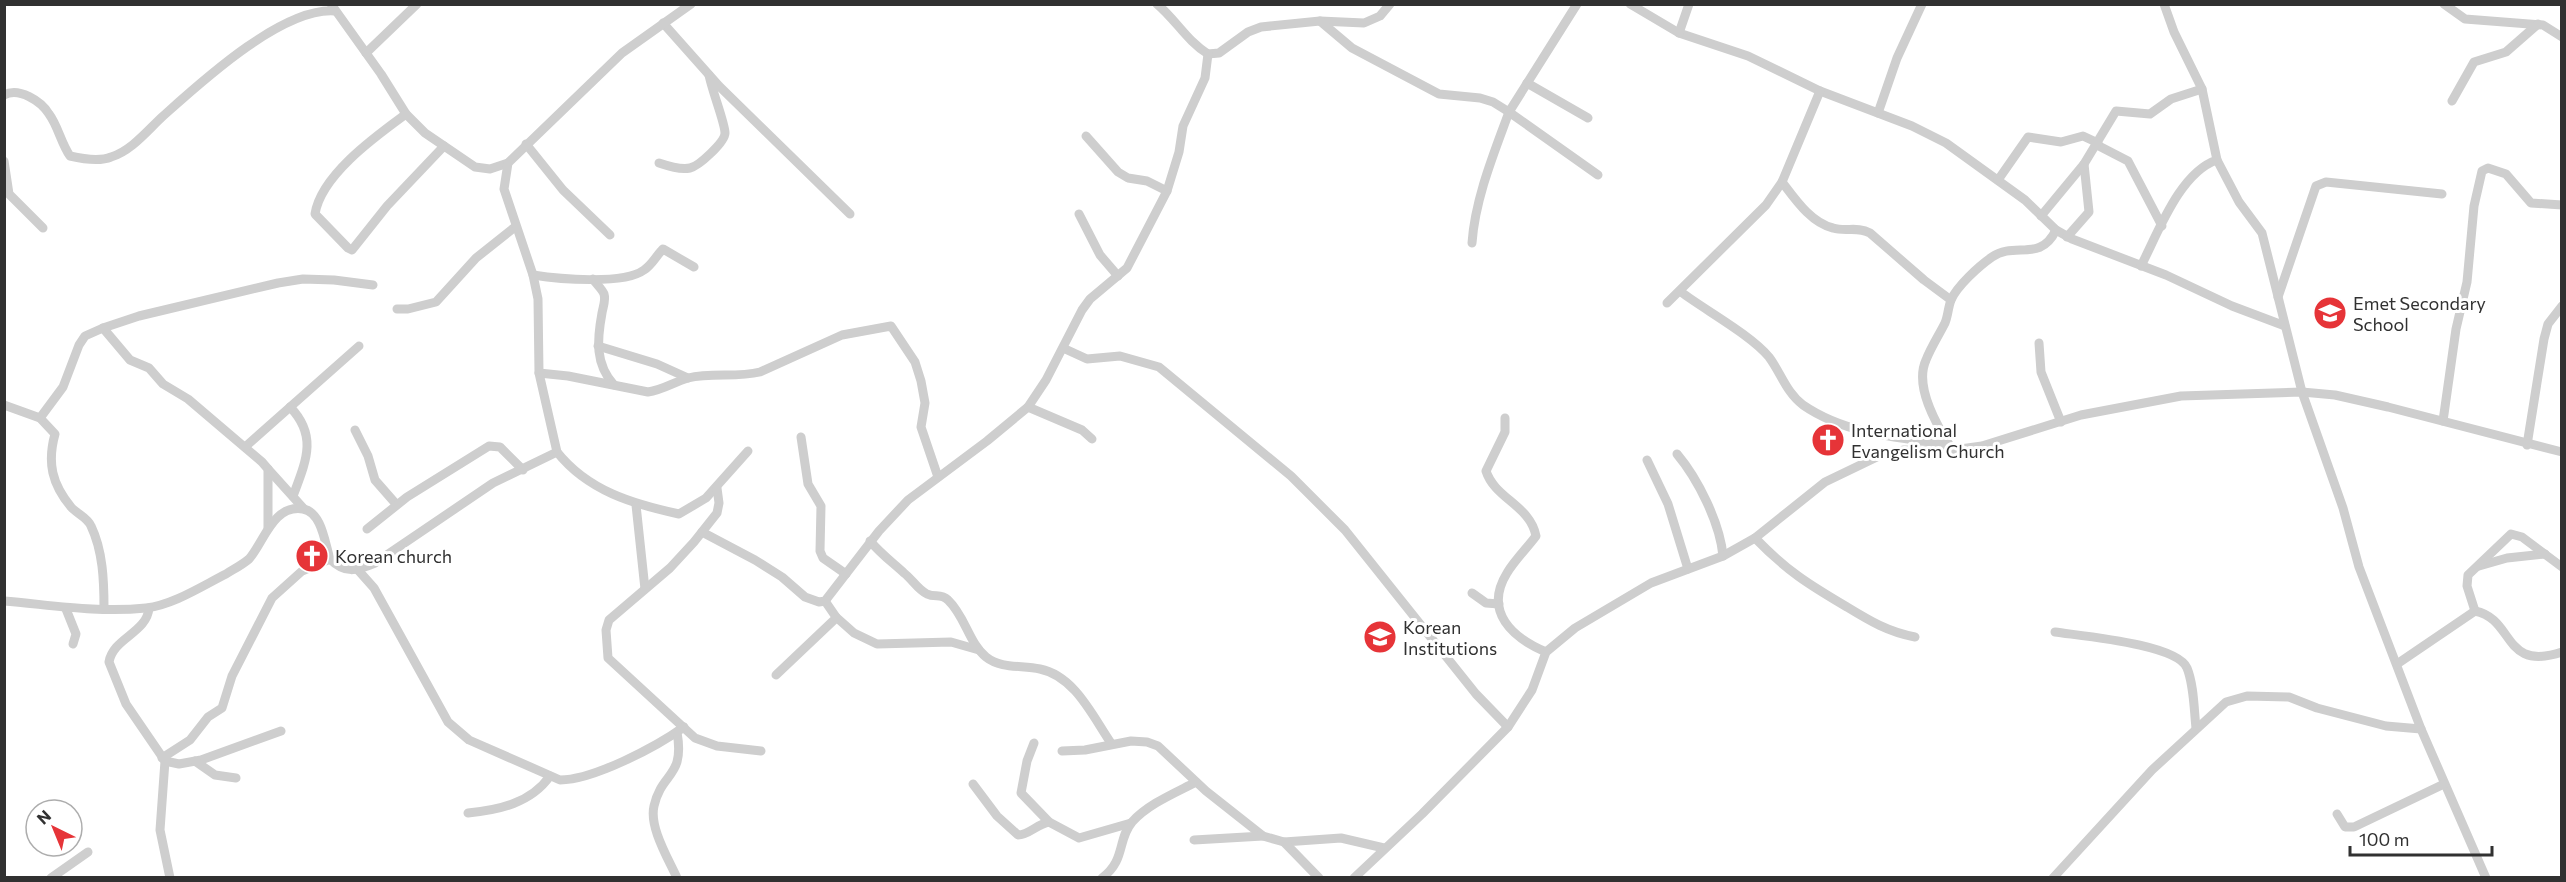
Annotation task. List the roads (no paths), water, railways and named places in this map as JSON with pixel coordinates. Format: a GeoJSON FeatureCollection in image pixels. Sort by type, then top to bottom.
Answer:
{"type":"FeatureCollection","features":[{"type":"Feature","properties":{"kind":"street"},"geometry":{"type":"LineString","coordinates":[[366,53],[417,4]]}},
{"type":"Feature","properties":{"kind":"street"},"geometry":{"type":"LineString","coordinates":[[4,95],[19,93],[39,104],[49,113],[70,156],[95,160],[110,158],[123,152],[192,90],[263,37],[311,13],[333,8],[406,114],[444,146],[475,167],[490,169],[508,163],[622,53],[691,4]]}},
{"type":"Feature","properties":{"kind":"street"},"geometry":{"type":"LineString","coordinates":[[1157,4],[1168,13],[1191,42],[1208,54],[1219,53],[1261,27],[1320,21],[1364,23],[1380,16],[1390,4]]}},
{"type":"Feature","properties":{"kind":"street"},"geometry":{"type":"LineString","coordinates":[[1472,243],[1473,225],[1482,193],[1509,112],[1577,4]]}},
{"type":"Feature","properties":{"kind":"street"},"geometry":{"type":"LineString","coordinates":[[1630,4],[1679,33],[1748,56],[1820,91],[1946,143],[1998,180],[2067,237],[2285,326]]}},
{"type":"Feature","properties":{"kind":"street"},"geometry":{"type":"LineString","coordinates":[[1679,33],[1689,4]]}},
{"type":"Feature","properties":{"kind":"street"},"geometry":{"type":"LineString","coordinates":[[1878,113],[1897,57],[1922,4]]}},
{"type":"Feature","properties":{"kind":"street"},"geometry":{"type":"LineString","coordinates":[[2164,4],[2174,32],[2202,89],[2217,160],[2228,183],[2262,233],[2302,392],[2343,507],[2359,567],[2421,729],[2486,878]]}},
{"type":"Feature","properties":{"kind":"street"},"geometry":{"type":"LineString","coordinates":[[2444,4],[2456,15],[2474,21],[2538,24],[2562,37]]}},
{"type":"Feature","properties":{"kind":"street"},"geometry":{"type":"LineString","coordinates":[[1320,21],[1352,48],[1426,88],[1448,96],[1472,97],[1493,102],[1598,176]]}},
{"type":"Feature","properties":{"kind":"street"},"geometry":{"type":"LineString","coordinates":[[663,23],[709,75],[850,214]]}},
{"type":"Feature","properties":{"kind":"street"},"geometry":{"type":"LineString","coordinates":[[2452,100],[2474,62],[2506,52],[2538,24]]}},
{"type":"Feature","properties":{"kind":"street"},"geometry":{"type":"LineString","coordinates":[[702,532],[782,577],[805,597],[819,602],[825,601],[870,541],[908,500],[1003,429],[1028,406],[1090,298],[1127,268],[1167,191],[1179,152],[1183,126],[1205,78],[1208,54]]}},
{"type":"Feature","properties":{"kind":"street"},"geometry":{"type":"LineString","coordinates":[[658,163],[688,169],[696,166],[724,139],[725,131],[712,96],[709,75]]}},
{"type":"Feature","properties":{"kind":"street"},"geometry":{"type":"LineString","coordinates":[[1527,82],[1588,118]]}},
{"type":"Feature","properties":{"kind":"street"},"geometry":{"type":"LineString","coordinates":[[2042,216],[2084,164],[2116,111],[2150,114],[2171,99],[2202,89]]}},
{"type":"Feature","properties":{"kind":"street"},"geometry":{"type":"LineString","coordinates":[[1667,303],[1681,292],[1766,205],[1782,182],[1820,91]]}},
{"type":"Feature","properties":{"kind":"street"},"geometry":{"type":"LineString","coordinates":[[406,114],[353,158],[321,195],[315,214],[323,225],[348,248],[352,250],[387,206],[444,146]]}},
{"type":"Feature","properties":{"kind":"street"},"geometry":{"type":"LineString","coordinates":[[1086,136],[1118,172],[1128,178],[1146,181],[1167,191]]}},
{"type":"Feature","properties":{"kind":"street"},"geometry":{"type":"LineString","coordinates":[[1998,180],[2028,137],[2061,142],[2083,136],[2128,161],[2162,226]]}},
{"type":"Feature","properties":{"kind":"street"},"geometry":{"type":"LineString","coordinates":[[526,144],[563,190],[610,235]]}},
{"type":"Feature","properties":{"kind":"street"},"geometry":{"type":"LineString","coordinates":[[2141,266],[2187,182],[2201,167],[2217,160]]}},
{"type":"Feature","properties":{"kind":"street"},"geometry":{"type":"LineString","coordinates":[[4,161],[7,195],[43,228]]}},
{"type":"Feature","properties":{"kind":"street"},"geometry":{"type":"LineString","coordinates":[[508,163],[504,189],[533,275],[538,299],[539,373],[557,452],[567,464],[600,489],[636,505],[680,514],[694,508],[717,488],[748,451]]}},
{"type":"Feature","properties":{"kind":"street"},"geometry":{"type":"LineString","coordinates":[[2067,237],[2089,212],[2084,164]]}},
{"type":"Feature","properties":{"kind":"street"},"geometry":{"type":"LineString","coordinates":[[2443,421],[2456,329],[2467,282],[2474,206],[2482,171],[2487,168],[2506,174],[2531,203],[2562,205]]}},
{"type":"Feature","properties":{"kind":"street"},"geometry":{"type":"LineString","coordinates":[[1782,182],[1818,221],[1834,229],[1861,228],[1870,233],[1923,280],[1951,300]]}},
{"type":"Feature","properties":{"kind":"street"},"geometry":{"type":"LineString","coordinates":[[2278,297],[2316,186],[2326,182],[2442,194]]}},
{"type":"Feature","properties":{"kind":"street"},"geometry":{"type":"LineString","coordinates":[[1078,214],[1100,255],[1118,276]]}},
{"type":"Feature","properties":{"kind":"street"},"geometry":{"type":"LineString","coordinates":[[397,309],[408,309],[436,302],[494,242],[515,227]]}},
{"type":"Feature","properties":{"kind":"street"},"geometry":{"type":"LineString","coordinates":[[1951,448],[1928,401],[1924,362],[1946,321],[1951,300],[1993,257],[2004,252],[2032,250],[2043,246],[2056,230]]}},
{"type":"Feature","properties":{"kind":"street"},"geometry":{"type":"LineString","coordinates":[[533,275],[593,279],[642,272],[663,249],[694,267]]}},
{"type":"Feature","properties":{"kind":"street"},"geometry":{"type":"LineString","coordinates":[[40,418],[63,387],[74,355],[85,336],[103,328],[139,316],[303,279],[373,285]]}},
{"type":"Feature","properties":{"kind":"street"},"geometry":{"type":"LineString","coordinates":[[593,279],[604,292],[598,346],[603,369],[614,385]]}},
{"type":"Feature","properties":{"kind":"street"},"geometry":{"type":"LineString","coordinates":[[1681,292],[1758,346],[1769,358],[1782,382],[1808,408],[1871,435],[1951,448]]}},
{"type":"Feature","properties":{"kind":"street"},"geometry":{"type":"LineString","coordinates":[[2527,445],[2547,324],[2562,306]]}},
{"type":"Feature","properties":{"kind":"street"},"geometry":{"type":"LineString","coordinates":[[539,373],[648,392],[657,391],[688,378],[748,375],[842,335],[891,326],[915,362],[925,403],[921,427],[938,477]]}},
{"type":"Feature","properties":{"kind":"street"},"geometry":{"type":"LineString","coordinates":[[103,328],[130,360],[149,368],[163,384],[188,399],[268,469],[304,509],[315,517],[320,525],[330,559],[344,570],[358,570],[375,563],[493,483],[557,452]]}},
{"type":"Feature","properties":{"kind":"street"},"geometry":{"type":"LineString","coordinates":[[2038,343],[2042,372],[2061,422]]}},
{"type":"Feature","properties":{"kind":"street"},"geometry":{"type":"LineString","coordinates":[[245,447],[359,346]]}},
{"type":"Feature","properties":{"kind":"street"},"geometry":{"type":"LineString","coordinates":[[598,346],[657,364],[688,378]]}},
{"type":"Feature","properties":{"kind":"street"},"geometry":{"type":"LineString","coordinates":[[1063,348],[1087,359],[1120,356],[1159,367],[1291,476],[1352,538],[1476,694],[1508,727]]}},
{"type":"Feature","properties":{"kind":"street"},"geometry":{"type":"LineString","coordinates":[[1354,878],[1429,808],[1508,727],[1532,690],[1546,652],[1575,628],[1629,595],[1666,576],[1723,556],[1755,538],[1825,482],[1857,465],[1903,450],[1951,448],[2005,440],[2082,415],[2181,396],[2302,392],[2335,395],[2562,452]]}},
{"type":"Feature","properties":{"kind":"street"},"geometry":{"type":"LineString","coordinates":[[4,405],[40,418],[55,434],[50,453],[52,478],[71,507],[90,524],[96,538],[104,584],[104,608]]}},
{"type":"Feature","properties":{"kind":"street"},"geometry":{"type":"LineString","coordinates":[[1028,406],[1082,430],[1092,438]]}},
{"type":"Feature","properties":{"kind":"street"},"geometry":{"type":"LineString","coordinates":[[290,407],[303,420],[307,437],[301,472],[293,496]]}},
{"type":"Feature","properties":{"kind":"street"},"geometry":{"type":"LineString","coordinates":[[1505,418],[1505,432],[1486,471],[1490,483],[1529,517],[1536,536],[1507,573],[1499,604],[1504,623],[1513,633],[1526,643],[1546,652]]}},
{"type":"Feature","properties":{"kind":"street"},"geometry":{"type":"LineString","coordinates":[[354,430],[368,456],[375,480],[396,504]]}},
{"type":"Feature","properties":{"kind":"street"},"geometry":{"type":"LineString","coordinates":[[801,437],[808,484],[820,506],[820,551],[823,558],[846,574]]}},
{"type":"Feature","properties":{"kind":"street"},"geometry":{"type":"LineString","coordinates":[[367,529],[396,504],[489,446],[500,447],[523,470]]}},
{"type":"Feature","properties":{"kind":"street"},"geometry":{"type":"LineString","coordinates":[[1677,454],[1700,485],[1721,538],[1723,556]]}},
{"type":"Feature","properties":{"kind":"street"},"geometry":{"type":"LineString","coordinates":[[1647,460],[1668,504],[1688,569]]}},
{"type":"Feature","properties":{"kind":"street"},"geometry":{"type":"LineString","coordinates":[[268,469],[268,528]]}},
{"type":"Feature","properties":{"kind":"street"},"geometry":{"type":"LineString","coordinates":[[717,488],[719,503],[717,513],[702,532],[670,568],[609,620],[606,630],[608,658],[680,730],[705,743],[761,751]]}},
{"type":"Feature","properties":{"kind":"street"},"geometry":{"type":"LineString","coordinates":[[636,505],[645,589]]}},
{"type":"Feature","properties":{"kind":"street"},"geometry":{"type":"LineString","coordinates":[[4,601],[66,609],[149,608],[209,583],[242,564],[254,551],[268,528],[286,513],[304,509]]}},
{"type":"Feature","properties":{"kind":"street"},"geometry":{"type":"LineString","coordinates":[[2475,611],[2466,580],[2474,568],[2511,534],[2522,537],[2558,564],[2562,552]]}},
{"type":"Feature","properties":{"kind":"street"},"geometry":{"type":"LineString","coordinates":[[1755,538],[1792,574],[1812,587],[1875,625],[1893,633],[1915,637]]}},
{"type":"Feature","properties":{"kind":"street"},"geometry":{"type":"LineString","coordinates":[[870,541],[918,588],[928,595],[936,594],[949,601],[965,622],[979,650],[988,659],[1011,667],[1040,669],[1070,686],[1082,699],[1112,743]]}},
{"type":"Feature","properties":{"kind":"street"},"geometry":{"type":"LineString","coordinates":[[2474,568],[2506,558],[2545,554]]}},
{"type":"Feature","properties":{"kind":"street"},"geometry":{"type":"LineString","coordinates":[[163,759],[190,740],[208,717],[222,708],[232,676],[272,598],[302,571],[330,559]]}},
{"type":"Feature","properties":{"kind":"street"},"geometry":{"type":"LineString","coordinates":[[358,570],[374,588],[448,722],[469,740],[550,776],[570,780],[586,776],[680,730]]}},
{"type":"Feature","properties":{"kind":"street"},"geometry":{"type":"LineString","coordinates":[[1472,593],[1486,603],[1499,604]]}},
{"type":"Feature","properties":{"kind":"street"},"geometry":{"type":"LineString","coordinates":[[825,601],[836,617],[854,633],[877,644],[951,642],[979,650]]}},
{"type":"Feature","properties":{"kind":"street"},"geometry":{"type":"LineString","coordinates":[[149,608],[144,623],[116,648],[109,662],[126,704],[163,759],[160,830],[170,878]]}},
{"type":"Feature","properties":{"kind":"street"},"geometry":{"type":"LineString","coordinates":[[66,609],[76,634],[73,644]]}},
{"type":"Feature","properties":{"kind":"street"},"geometry":{"type":"LineString","coordinates":[[2397,664],[2475,611],[2484,613],[2529,657],[2541,659],[2562,652]]}},
{"type":"Feature","properties":{"kind":"street"},"geometry":{"type":"LineString","coordinates":[[776,675],[836,617]]}},
{"type":"Feature","properties":{"kind":"street"},"geometry":{"type":"LineString","coordinates":[[2055,632],[2118,642],[2180,658],[2187,668],[2196,728]]}},
{"type":"Feature","properties":{"kind":"street"},"geometry":{"type":"LineString","coordinates":[[2053,878],[2085,840],[2196,728],[2226,702],[2247,696],[2289,697],[2317,708],[2386,726],[2421,729]]}},
{"type":"Feature","properties":{"kind":"street"},"geometry":{"type":"LineString","coordinates":[[677,878],[654,822],[653,808],[662,788],[678,765],[680,730]]}},
{"type":"Feature","properties":{"kind":"street"},"geometry":{"type":"LineString","coordinates":[[163,759],[178,764],[195,761],[237,749],[280,731]]}},
{"type":"Feature","properties":{"kind":"street"},"geometry":{"type":"LineString","coordinates":[[1062,751],[1085,750],[1112,743],[1147,742],[1158,747],[1196,782],[1263,836]]}},
{"type":"Feature","properties":{"kind":"street"},"geometry":{"type":"LineString","coordinates":[[1034,743],[1027,762],[1021,793],[1049,822],[1079,838],[1131,823],[1155,804],[1196,782]]}},
{"type":"Feature","properties":{"kind":"street"},"geometry":{"type":"LineString","coordinates":[[195,761],[215,775],[236,778]]}},
{"type":"Feature","properties":{"kind":"street"},"geometry":{"type":"LineString","coordinates":[[468,813],[486,811],[530,798],[541,790],[550,776]]}},
{"type":"Feature","properties":{"kind":"street"},"geometry":{"type":"LineString","coordinates":[[973,784],[998,816],[1018,835],[1025,835],[1036,826],[1049,822]]}},
{"type":"Feature","properties":{"kind":"street"},"geometry":{"type":"LineString","coordinates":[[2337,814],[2345,826],[2354,827],[2444,784]]}},
{"type":"Feature","properties":{"kind":"street"},"geometry":{"type":"LineString","coordinates":[[1102,878],[1118,861],[1131,823]]}},
{"type":"Feature","properties":{"kind":"street"},"geometry":{"type":"LineString","coordinates":[[1194,840],[1263,836],[1284,842],[1341,838],[1384,848]]}},
{"type":"Feature","properties":{"kind":"street"},"geometry":{"type":"LineString","coordinates":[[1284,842],[1319,878]]}},
{"type":"Feature","properties":{"kind":"street"},"geometry":{"type":"LineString","coordinates":[[51,878],[88,852]]}},
{"type":"Feature","properties":{"kind":"place","name":"Emet Secondary School"},"geometry":{"type":"Point","coordinates":[2330,313]}},
{"type":"Feature","properties":{"kind":"place","name":"International Evangelism Church"},"geometry":{"type":"Point","coordinates":[1828,440]}},
{"type":"Feature","properties":{"kind":"place","name":"Korean church"},"geometry":{"type":"Point","coordinates":[312,556]}},
{"type":"Feature","properties":{"kind":"place","name":"Korean Institutions"},"geometry":{"type":"Point","coordinates":[1380,637]}}]}
